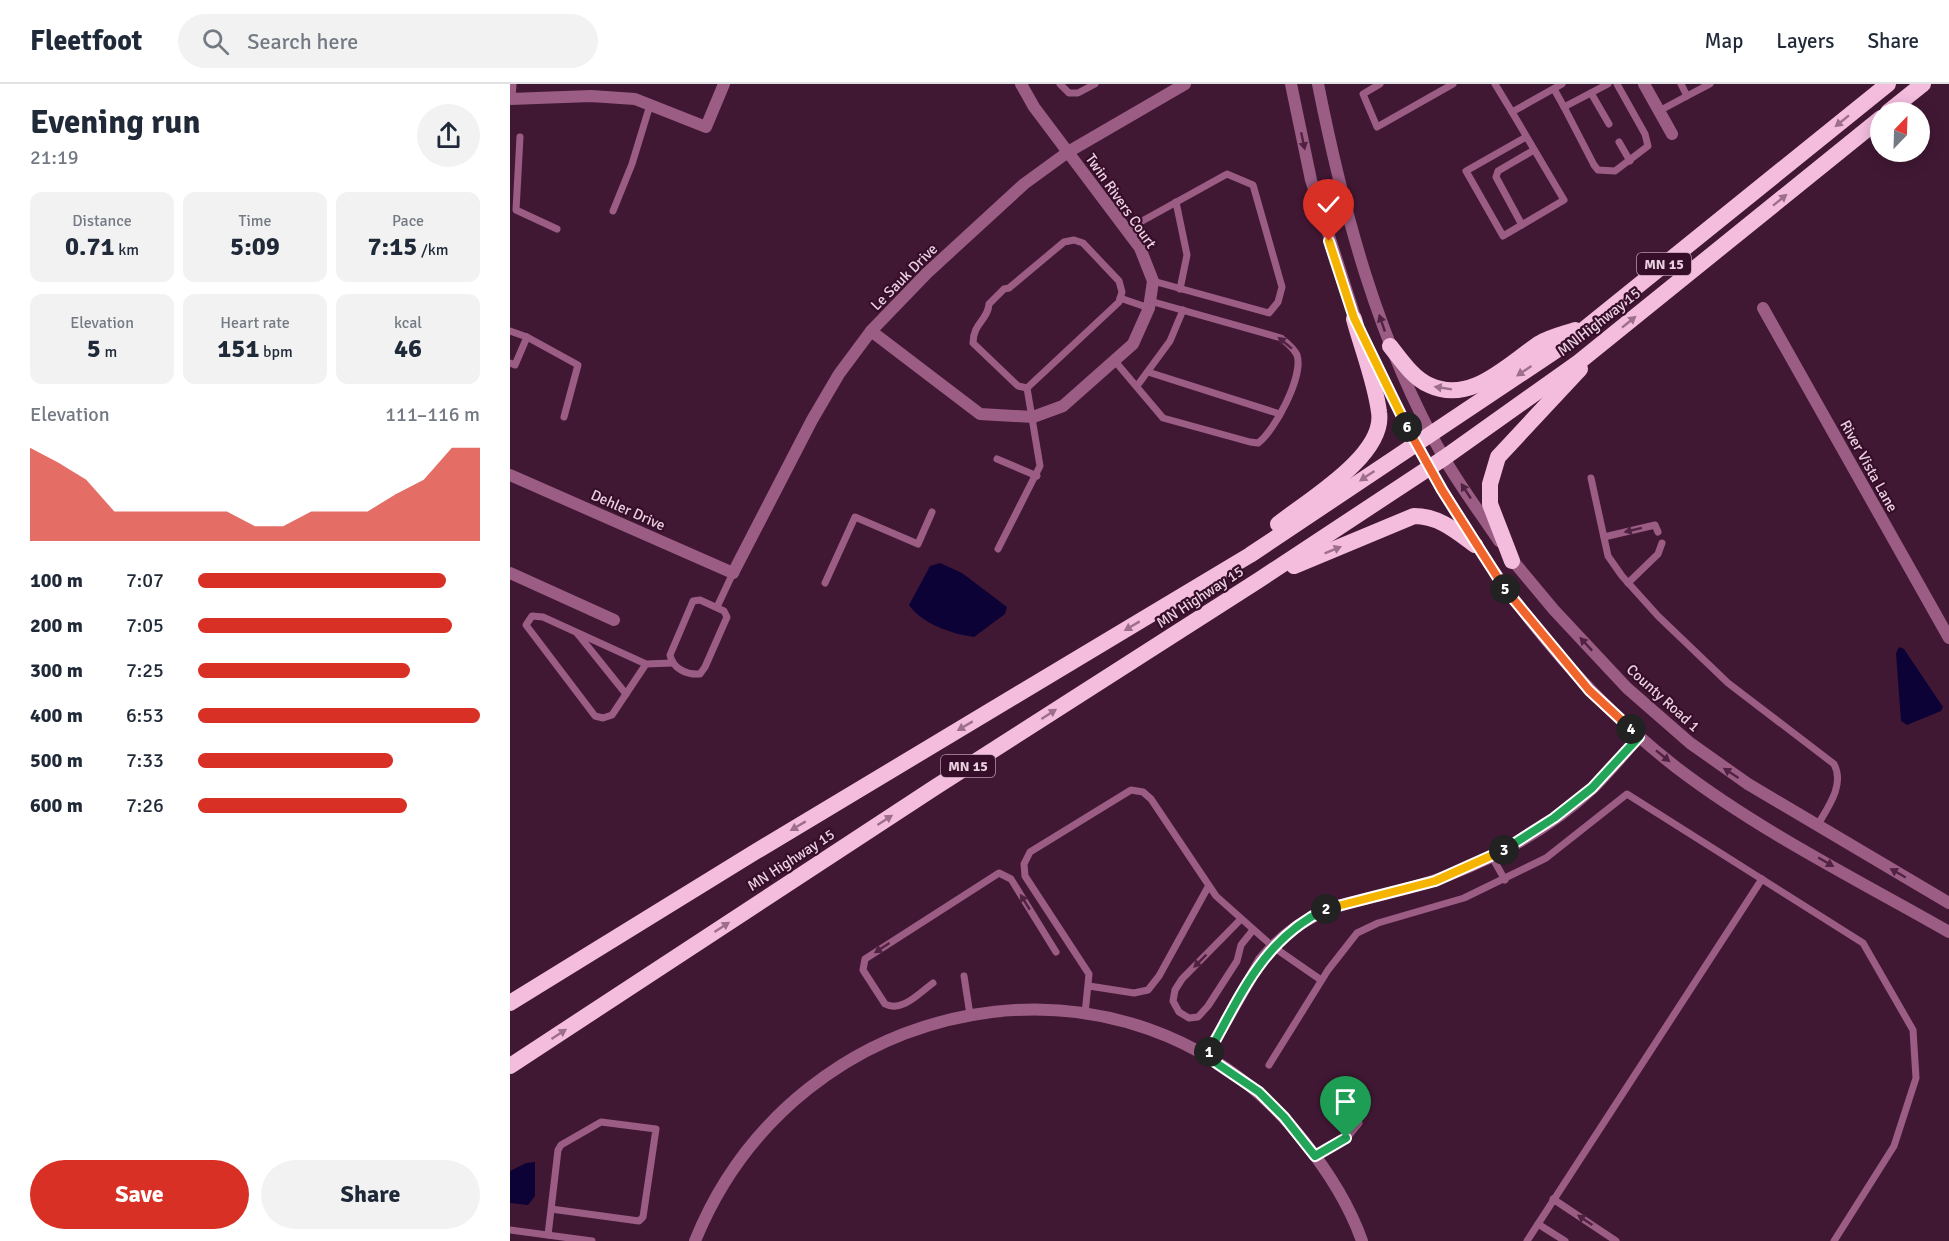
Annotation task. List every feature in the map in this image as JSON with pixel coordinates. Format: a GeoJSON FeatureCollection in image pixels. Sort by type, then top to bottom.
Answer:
{"type":"FeatureCollection","features":[{"type":"Feature","properties":{"kind":"highway","name":"MN Highway 15"},"geometry":{"type":"LineString","coordinates":[[1432,434],[1567,343],[1888,84]]}},
{"type":"Feature","properties":{"kind":"highway"},"geometry":{"type":"LineString","coordinates":[[1901,102],[1919,88]]}},
{"type":"Feature","properties":{"kind":"highway","name":"MN Highway 15"},"geometry":{"type":"LineString","coordinates":[[510,1066],[924,794],[1259,580],[1444,458],[1603,343],[1870,127]]}},
{"type":"Feature","properties":{"kind":"highway"},"geometry":{"type":"LineString","coordinates":[[1208,580],[1359,460],[1371,446],[1380,414],[1354,318]]}},
{"type":"Feature","properties":{"kind":"highway"},"geometry":{"type":"LineString","coordinates":[[1390,346],[1414,375],[1429,386],[1448,390],[1467,389],[1493,376],[1542,342],[1589,325]]}},
{"type":"Feature","properties":{"kind":"highway"},"geometry":{"type":"LineString","coordinates":[[1512,561],[1490,504],[1490,484],[1498,457],[1603,343]]}},
{"type":"Feature","properties":{"kind":"highway","name":"MN 15"},"geometry":{"type":"LineString","coordinates":[[1415,442],[1432,434]]}},
{"type":"Feature","properties":{"kind":"highway","name":"MN Highway 15"},"geometry":{"type":"LineString","coordinates":[[510,1004],[755,852],[1250,555],[1415,442]]}},
{"type":"Feature","properties":{"kind":"highway"},"geometry":{"type":"LineString","coordinates":[[1259,580],[1414,516],[1427,516],[1443,522],[1475,545]]}},
{"type":"Feature","properties":{"kind":"street"},"geometry":{"type":"LineString","coordinates":[[511,99],[591,96],[635,99],[706,127],[724,84]]}},
{"type":"Feature","properties":{"kind":"street","name":"Twin Rivers Court"},"geometry":{"type":"LineString","coordinates":[[1021,84],[1034,107],[1140,248],[1153,281]]}},
{"type":"Feature","properties":{"kind":"street","name":"Le Sauk Drive"},"geometry":{"type":"LineString","coordinates":[[733,573],[812,420],[839,374],[871,331],[927,273],[1024,184],[1068,152],[1185,84]]}},
{"type":"Feature","properties":{"kind":"street"},"geometry":{"type":"LineString","coordinates":[[1291,84],[1311,180],[1354,318],[1429,468],[1475,545],[1512,599],[1589,690],[1639,737],[1721,799],[1949,932]]}},
{"type":"Feature","properties":{"kind":"street","name":"County Road 1"},"geometry":{"type":"LineString","coordinates":[[1318,84],[1345,208],[1390,346],[1444,458],[1512,561],[1627,688],[1720,766],[1949,903]]}},
{"type":"Feature","properties":{"kind":"street"},"geometry":{"type":"LineString","coordinates":[[1644,84],[1672,134]]}},
{"type":"Feature","properties":{"kind":"street"},"geometry":{"type":"LineString","coordinates":[[871,331],[980,414],[1033,417],[1063,406],[1132,344],[1149,304],[1153,281]]}},
{"type":"Feature","properties":{"kind":"street","name":"River Vista Lane"},"geometry":{"type":"LineString","coordinates":[[1763,308],[1949,638]]}},
{"type":"Feature","properties":{"kind":"street","name":"Dehler Drive"},"geometry":{"type":"LineString","coordinates":[[510,475],[733,573]]}},
{"type":"Feature","properties":{"kind":"street"},"geometry":{"type":"LineString","coordinates":[[510,573],[614,620]]}},
{"type":"Feature","properties":{"kind":"street"},"geometry":{"type":"LineString","coordinates":[[1206,1056],[1262,960],[1272,946],[1299,925],[1335,905],[1435,881],[1492,857],[1583,796],[1639,737]]}},
{"type":"Feature","properties":{"kind":"street"},"geometry":{"type":"LineString","coordinates":[[695,1241],[738,1158],[772,1120],[806,1089],[840,1064],[913,1029],[996,1011],[1037,1010],[1086,1014],[1120,1020],[1162,1035],[1206,1056],[1259,1092],[1284,1117],[1337,1187],[1362,1241]]}},
{"type":"Feature","properties":{"kind":"lane"},"geometry":{"type":"LineString","coordinates":[[511,99],[513,84]]}},
{"type":"Feature","properties":{"kind":"lane"},"geometry":{"type":"LineString","coordinates":[[1060,84],[1069,93],[1078,93],[1095,84]]}},
{"type":"Feature","properties":{"kind":"lane"},"geometry":{"type":"LineString","coordinates":[[1380,84],[1363,94],[1377,127],[1453,84]]}},
{"type":"Feature","properties":{"kind":"lane"},"geometry":{"type":"LineString","coordinates":[[1495,84],[1527,137],[1564,200],[1503,236],[1466,171],[1527,137]]}},
{"type":"Feature","properties":{"kind":"lane"},"geometry":{"type":"LineString","coordinates":[[1512,112],[1562,84]]}},
{"type":"Feature","properties":{"kind":"lane"},"geometry":{"type":"LineString","coordinates":[[1564,107],[1608,84]]}},
{"type":"Feature","properties":{"kind":"lane"},"geometry":{"type":"LineString","coordinates":[[1554,88],[1598,170],[1615,171],[1645,151],[1648,140],[1617,84]]}},
{"type":"Feature","properties":{"kind":"lane"},"geometry":{"type":"LineString","coordinates":[[1681,84],[1687,96]]}},
{"type":"Feature","properties":{"kind":"lane"},"geometry":{"type":"LineString","coordinates":[[1659,111],[1710,84]]}},
{"type":"Feature","properties":{"kind":"lane"},"geometry":{"type":"LineString","coordinates":[[1591,93],[1609,124]]}},
{"type":"Feature","properties":{"kind":"lane"},"geometry":{"type":"LineString","coordinates":[[613,211],[632,164],[650,105]]}},
{"type":"Feature","properties":{"kind":"lane"},"geometry":{"type":"LineString","coordinates":[[520,136],[513,209],[557,229]]}},
{"type":"Feature","properties":{"kind":"lane"},"geometry":{"type":"LineString","coordinates":[[1619,142],[1630,161]]}},
{"type":"Feature","properties":{"kind":"lane"},"geometry":{"type":"LineString","coordinates":[[1522,225],[1496,177],[1498,171],[1534,150]]}},
{"type":"Feature","properties":{"kind":"lane"},"geometry":{"type":"LineString","coordinates":[[1126,230],[1227,174],[1253,184],[1282,287],[1278,302],[1269,313],[1153,281]]}},
{"type":"Feature","properties":{"kind":"lane"},"geometry":{"type":"LineString","coordinates":[[1176,202],[1187,255],[1180,289]]}},
{"type":"Feature","properties":{"kind":"lane"},"geometry":{"type":"LineString","coordinates":[[1074,240],[1083,243],[1119,281],[1120,298],[1027,388],[1018,386],[973,343],[973,332],[989,311],[989,304],[1004,289],[1009,288],[1064,242],[1074,240]]}},
{"type":"Feature","properties":{"kind":"lane"},"geometry":{"type":"LineString","coordinates":[[1114,360],[1164,418],[1258,443],[1268,436],[1280,414],[1297,369],[1297,356],[1281,338],[1183,310],[1120,298]]}},
{"type":"Feature","properties":{"kind":"lane"},"geometry":{"type":"LineString","coordinates":[[1137,387],[1170,341],[1183,310]]}},
{"type":"Feature","properties":{"kind":"lane"},"geometry":{"type":"LineString","coordinates":[[510,331],[527,337],[578,365],[564,417]]}},
{"type":"Feature","properties":{"kind":"lane"},"geometry":{"type":"LineString","coordinates":[[510,363],[515,365],[527,337]]}},
{"type":"Feature","properties":{"kind":"lane"},"geometry":{"type":"LineString","coordinates":[[1148,372],[1280,414]]}},
{"type":"Feature","properties":{"kind":"lane"},"geometry":{"type":"LineString","coordinates":[[998,549],[1037,476],[1040,455],[1027,388]]}},
{"type":"Feature","properties":{"kind":"lane"},"geometry":{"type":"LineString","coordinates":[[997,459],[1037,476]]}},
{"type":"Feature","properties":{"kind":"lane"},"geometry":{"type":"LineString","coordinates":[[1591,478],[1608,556],[1628,583],[1658,616],[1728,683],[1834,764],[1839,780],[1835,794],[1817,826]]}},
{"type":"Feature","properties":{"kind":"lane"},"geometry":{"type":"LineString","coordinates":[[825,583],[855,517],[918,544],[932,512]]}},
{"type":"Feature","properties":{"kind":"lane"},"geometry":{"type":"LineString","coordinates":[[1604,537],[1655,525],[1658,532]]}},
{"type":"Feature","properties":{"kind":"lane"},"geometry":{"type":"LineString","coordinates":[[1628,583],[1658,554],[1662,543]]}},
{"type":"Feature","properties":{"kind":"lane"},"geometry":{"type":"LineString","coordinates":[[717,607],[733,573]]}},
{"type":"Feature","properties":{"kind":"lane"},"geometry":{"type":"LineString","coordinates":[[646,664],[612,715],[603,718],[596,716],[526,625],[532,615],[543,617],[646,664],[672,663],[693,675],[700,674],[727,617],[717,607],[700,600],[693,602],[670,655],[672,663]]}},
{"type":"Feature","properties":{"kind":"lane"},"geometry":{"type":"LineString","coordinates":[[575,632],[626,694]]}},
{"type":"Feature","properties":{"kind":"lane"},"geometry":{"type":"LineString","coordinates":[[1086,1014],[1089,975],[1025,876],[1024,864],[1030,852],[1124,792],[1137,790],[1151,799],[1208,887],[1272,946],[1321,980]]}},
{"type":"Feature","properties":{"kind":"lane"},"geometry":{"type":"LineString","coordinates":[[1269,1065],[1347,942],[1367,927],[1464,898],[1546,858],[1627,794],[1863,943],[1912,1030],[1916,1078],[1894,1146],[1834,1241]]}},
{"type":"Feature","properties":{"kind":"lane"},"geometry":{"type":"LineString","coordinates":[[1492,857],[1504,880]]}},
{"type":"Feature","properties":{"kind":"lane"},"geometry":{"type":"LineString","coordinates":[[933,983],[902,1006],[890,1007],[863,970],[863,964],[865,959],[999,873],[1011,879],[1056,952]]}},
{"type":"Feature","properties":{"kind":"lane"},"geometry":{"type":"LineString","coordinates":[[1527,1241],[1762,879]]}},
{"type":"Feature","properties":{"kind":"lane"},"geometry":{"type":"LineString","coordinates":[[1089,986],[1134,993],[1148,990],[1159,976],[1208,887]]}},
{"type":"Feature","properties":{"kind":"lane"},"geometry":{"type":"LineString","coordinates":[[1241,919],[1178,985],[1173,1001],[1183,1016],[1194,1018],[1203,1013],[1237,961],[1242,942],[1253,930]]}},
{"type":"Feature","properties":{"kind":"lane"},"geometry":{"type":"LineString","coordinates":[[964,976],[970,1015]]}},
{"type":"Feature","properties":{"kind":"lane"},"geometry":{"type":"LineString","coordinates":[[548,1235],[551,1209],[561,1144],[601,1122],[656,1130],[644,1217],[639,1221],[551,1209]]}},
{"type":"Feature","properties":{"kind":"lane"},"geometry":{"type":"LineString","coordinates":[[1315,1156],[1341,1142],[1359,1123]]}},
{"type":"Feature","properties":{"kind":"lane"},"geometry":{"type":"LineString","coordinates":[[1553,1199],[1616,1241]]}},
{"type":"Feature","properties":{"kind":"lane"},"geometry":{"type":"LineString","coordinates":[[1538,1224],[1565,1241]]}},
{"type":"Feature","properties":{"kind":"lane"},"geometry":{"type":"LineString","coordinates":[[510,1230],[592,1241]]}},
{"type":"Feature","properties":{"kind":"shaded area"},"geometry":{"type":"Polygon","coordinates":[[[940,563],[962,573],[1007,607],[1005,614],[974,637],[947,631],[922,618],[909,605],[930,566],[940,563]]]}},
{"type":"Feature","properties":{"kind":"shaded area"},"geometry":{"type":"Polygon","coordinates":[[[1899,647],[1904,649],[1943,707],[1941,711],[1907,725],[1901,721],[1896,653],[1899,647]]]}},
{"type":"Feature","properties":{"kind":"shaded area"},"geometry":{"type":"Polygon","coordinates":[[[535,1162],[535,1196],[528,1205],[510,1203],[510,1171],[526,1163],[535,1162]]]}},
{"type":"Feature","properties":{"kind":"route"},"geometry":{"type":"LineString","coordinates":[[1329,241],[1354,318],[1387,387],[1429,468],[1475,545],[1512,599],[1549,644],[1589,690],[1639,737],[1592,788],[1574,803],[1492,857],[1416,887],[1335,905],[1299,925],[1272,946],[1206,1056],[1259,1092],[1284,1117],[1315,1156],[1336,1146],[1346,1138]]}}]}
